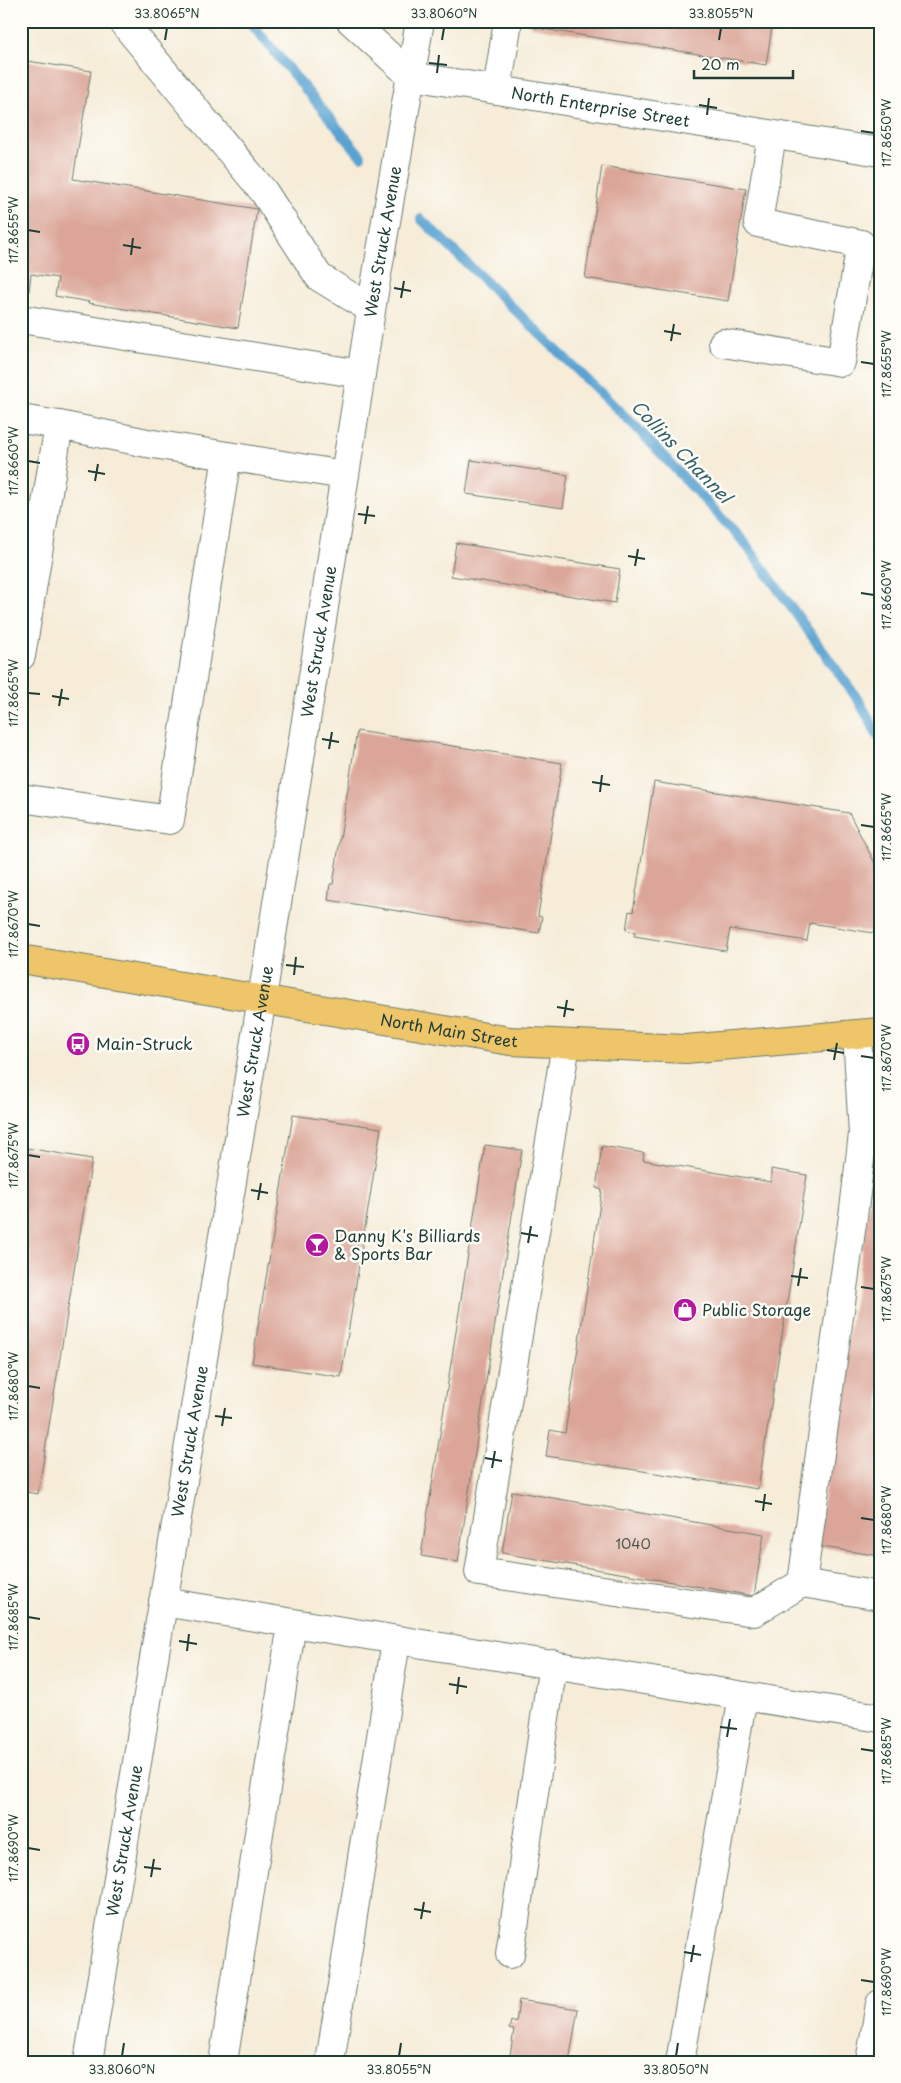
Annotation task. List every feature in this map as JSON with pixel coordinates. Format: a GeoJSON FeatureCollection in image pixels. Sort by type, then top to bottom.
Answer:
{"type":"FeatureCollection","features":[{"type":"Feature","properties":{"kind":"main road","name":"North Main Street"},"geometry":{"type":"LineString","coordinates":[[21,958],[510,1041],[686,1049],[868,1033]]}},
{"type":"Feature","properties":{"kind":"street"},"geometry":{"type":"LineString","coordinates":[[122,21],[264,192],[319,277],[371,309]]}},
{"type":"Feature","properties":{"kind":"street"},"geometry":{"type":"LineString","coordinates":[[351,21],[411,76]]}},
{"type":"Feature","properties":{"kind":"street","name":"West Struck Avenue"},"geometry":{"type":"LineString","coordinates":[[88,2062],[262,998],[371,309],[420,21]]}},
{"type":"Feature","properties":{"kind":"street"},"geometry":{"type":"LineString","coordinates":[[497,90],[508,21]]}},
{"type":"Feature","properties":{"kind":"street","name":"North Enterprise Street"},"geometry":{"type":"LineString","coordinates":[[411,76],[880,152]]}},
{"type":"Feature","properties":{"kind":"street"},"geometry":{"type":"LineString","coordinates":[[723,343],[841,362],[861,244],[758,223],[772,135]]}},
{"type":"Feature","properties":{"kind":"street"},"geometry":{"type":"LineString","coordinates":[[21,319],[361,374]]}},
{"type":"Feature","properties":{"kind":"street"},"geometry":{"type":"LineString","coordinates":[[21,419],[148,443],[344,475]]}},
{"type":"Feature","properties":{"kind":"street"},"geometry":{"type":"LineString","coordinates":[[21,656],[60,425]]}},
{"type":"Feature","properties":{"kind":"street"},"geometry":{"type":"LineString","coordinates":[[21,798],[170,820],[228,456]]}},
{"type":"Feature","properties":{"kind":"street"},"geometry":{"type":"LineString","coordinates":[[802,1582],[854,1210],[871,1135],[868,1033]]}},
{"type":"Feature","properties":{"kind":"street"},"geometry":{"type":"LineString","coordinates":[[566,1044],[479,1572],[754,1612],[802,1582],[880,1596]]}},
{"type":"Feature","properties":{"kind":"street"},"geometry":{"type":"LineString","coordinates":[[163,1602],[880,1718]]}},
{"type":"Feature","properties":{"kind":"street"},"geometry":{"type":"LineString","coordinates":[[223,2062],[292,1624]]}},
{"type":"Feature","properties":{"kind":"street"},"geometry":{"type":"LineString","coordinates":[[330,2062],[396,1641]]}},
{"type":"Feature","properties":{"kind":"street"},"geometry":{"type":"LineString","coordinates":[[510,1954],[553,1664]]}},
{"type":"Feature","properties":{"kind":"street"},"geometry":{"type":"LineString","coordinates":[[680,2062],[743,1696]]}},
{"type":"Feature","properties":{"kind":"street"},"geometry":{"type":"LineString","coordinates":[[870,2062],[880,2004]]}},
{"type":"Feature","properties":{"kind":"building"},"geometry":{"type":"Polygon","coordinates":[[[531,21],[773,21],[766,65],[530,27],[531,21]]]}},
{"type":"Feature","properties":{"kind":"building"},"geometry":{"type":"Polygon","coordinates":[[[21,60],[91,71],[73,179],[257,209],[238,328],[55,296],[58,278],[31,274],[29,291],[21,290],[21,60]]]}},
{"type":"Feature","properties":{"kind":"building"},"geometry":{"type":"Polygon","coordinates":[[[602,166],[746,189],[728,301],[585,278],[602,166]]]}},
{"type":"Feature","properties":{"kind":"building"},"geometry":{"type":"Polygon","coordinates":[[[471,460],[568,475],[563,508],[466,494],[471,460]]]}},
{"type":"Feature","properties":{"kind":"building"},"geometry":{"type":"Polygon","coordinates":[[[456,543],[620,569],[615,603],[451,576],[456,543]]]}},
{"type":"Feature","properties":{"kind":"building"},"geometry":{"type":"Polygon","coordinates":[[[357,731],[562,763],[538,916],[542,917],[539,933],[328,900],[330,884],[333,884],[357,731]]]}},
{"type":"Feature","properties":{"kind":"building"},"geometry":{"type":"Polygon","coordinates":[[[654,782],[849,813],[880,873],[880,934],[810,923],[807,941],[730,929],[726,951],[634,936],[635,932],[626,930],[629,911],[633,912],[654,782]]]}},
{"type":"Feature","properties":{"kind":"building","name":"Danny K's Billiards & Sports Bar"},"geometry":{"type":"Polygon","coordinates":[[[293,1115],[381,1128],[341,1377],[252,1363],[293,1115]]]}},
{"type":"Feature","properties":{"kind":"building"},"geometry":{"type":"Polygon","coordinates":[[[485,1145],[522,1150],[458,1562],[421,1556],[485,1145]]]}},
{"type":"Feature","properties":{"kind":"building","name":"Public Storage"},"geometry":{"type":"Polygon","coordinates":[[[602,1146],[644,1153],[643,1160],[771,1182],[771,1169],[807,1175],[758,1489],[546,1456],[550,1430],[565,1433],[602,1190],[596,1188],[602,1146]]]}},
{"type":"Feature","properties":{"kind":"building"},"geometry":{"type":"Polygon","coordinates":[[[21,1147],[92,1159],[38,1494],[21,1491],[21,1147]]]}},
{"type":"Feature","properties":{"kind":"building"},"geometry":{"type":"Polygon","coordinates":[[[875,1166],[880,1166],[880,1556],[816,1546],[875,1166]]]}},
{"type":"Feature","properties":{"kind":"building"},"geometry":{"type":"Polygon","coordinates":[[[512,1491],[764,1534],[754,1596],[502,1553],[512,1491]]]}},
{"type":"Feature","properties":{"kind":"building"},"geometry":{"type":"Polygon","coordinates":[[[519,2000],[578,2009],[569,2062],[509,2062],[514,2030],[509,2029],[511,2021],[516,2023],[519,2000]]]}},
{"type":"Feature","properties":{"kind":"waterway","name":"Collins Channel"},"geometry":{"type":"LineString","coordinates":[[249,21],[361,156]]}},
{"type":"Feature","properties":{"kind":"waterway","name":"Collins Channel"},"geometry":{"type":"LineString","coordinates":[[421,219],[636,427],[744,542],[859,701],[880,739]]}},
{"type":"Feature","properties":{"kind":"place","name":"Main-Struck"},"geometry":{"type":"Point","coordinates":[78,1044]}},
{"type":"Feature","properties":{"kind":"place","name":"Danny K's Billiards & Sports Bar"},"geometry":{"type":"Point","coordinates":[317,1245]}},
{"type":"Feature","properties":{"kind":"place","name":"Public Storage"},"geometry":{"type":"Point","coordinates":[685,1310]}}]}
